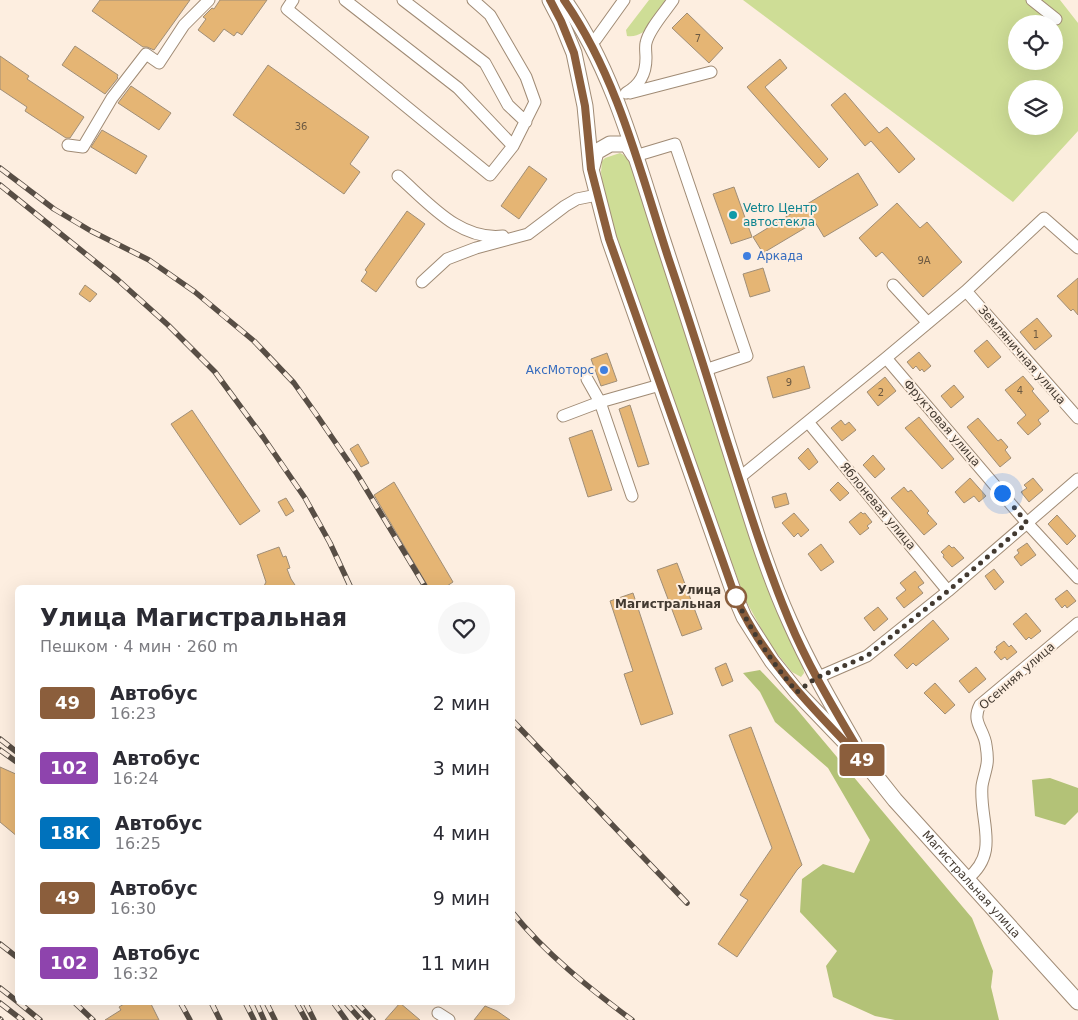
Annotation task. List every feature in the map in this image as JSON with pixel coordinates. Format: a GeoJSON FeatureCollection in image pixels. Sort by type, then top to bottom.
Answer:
{"type":"FeatureCollection","features":[{"type":"Feature","properties":{"kind":"main road","name":"Магистральная улица"},"geometry":{"type":"LineString","coordinates":[[550,0],[574,53],[585,106],[591,169],[622,278],[726,574],[744,617],[772,661],[797,692],[868,766],[895,800],[1078,1002]]}},
{"type":"Feature","properties":{"kind":"main road","name":"Магистральная улица"},"geometry":{"type":"LineString","coordinates":[[564,0],[621,96],[635,156],[739,478],[789,620],[816,678],[868,766]]}},
{"type":"Feature","properties":{"kind":"main road"},"geometry":{"type":"LineString","coordinates":[[574,53],[590,43]]}},
{"type":"Feature","properties":{"kind":"main road"},"geometry":{"type":"LineString","coordinates":[[591,169],[596,152],[610,144],[627,144],[635,156]]}},
{"type":"Feature","properties":{"kind":"main road"},"geometry":{"type":"LineString","coordinates":[[797,692],[816,678]]}},
{"type":"Feature","properties":{"kind":"street"},"geometry":{"type":"LineString","coordinates":[[68,146],[83,147],[112,98],[146,54],[159,63],[184,25],[209,0]]}},
{"type":"Feature","properties":{"kind":"street"},"geometry":{"type":"LineString","coordinates":[[293,0],[287,9],[490,175],[513,146],[534,102],[526,77],[490,15],[473,0]]}},
{"type":"Feature","properties":{"kind":"street"},"geometry":{"type":"LineString","coordinates":[[345,0],[458,88],[513,146]]}},
{"type":"Feature","properties":{"kind":"street"},"geometry":{"type":"LineString","coordinates":[[403,0],[485,63],[508,105],[526,122]]}},
{"type":"Feature","properties":{"kind":"street"},"geometry":{"type":"LineString","coordinates":[[590,43],[596,39],[624,0]]}},
{"type":"Feature","properties":{"kind":"street"},"geometry":{"type":"LineString","coordinates":[[621,96],[634,88],[641,80],[646,65],[645,43],[649,34],[673,0]]}},
{"type":"Feature","properties":{"kind":"street"},"geometry":{"type":"LineString","coordinates":[[1032,0],[1050,15]]}},
{"type":"Feature","properties":{"kind":"street"},"geometry":{"type":"LineString","coordinates":[[621,96],[711,72]]}},
{"type":"Feature","properties":{"kind":"street"},"geometry":{"type":"LineString","coordinates":[[635,156],[676,144],[747,356],[705,370]]}},
{"type":"Feature","properties":{"kind":"street"},"geometry":{"type":"LineString","coordinates":[[398,176],[454,224],[476,234],[494,237],[528,234]]}},
{"type":"Feature","properties":{"kind":"street"},"geometry":{"type":"LineString","coordinates":[[422,282],[447,259],[476,248],[528,234],[577,199],[597,195]]}},
{"type":"Feature","properties":{"kind":"street"},"geometry":{"type":"LineString","coordinates":[[739,478],[966,291],[1044,218],[1078,248]]}},
{"type":"Feature","properties":{"kind":"street"},"geometry":{"type":"LineString","coordinates":[[893,285],[928,323]]}},
{"type":"Feature","properties":{"kind":"street","name":"Земляничная улица"},"geometry":{"type":"LineString","coordinates":[[966,291],[1078,418]]}},
{"type":"Feature","properties":{"kind":"street","name":"Фруктовая улица"},"geometry":{"type":"LineString","coordinates":[[886,358],[1027,523],[1078,578]]}},
{"type":"Feature","properties":{"kind":"street"},"geometry":{"type":"LineString","coordinates":[[587,379],[600,402],[632,496]]}},
{"type":"Feature","properties":{"kind":"street"},"geometry":{"type":"LineString","coordinates":[[563,416],[600,402],[660,385]]}},
{"type":"Feature","properties":{"kind":"street","name":"Яблоневая улица"},"geometry":{"type":"LineString","coordinates":[[808,422],[948,591]]}},
{"type":"Feature","properties":{"kind":"street"},"geometry":{"type":"LineString","coordinates":[[816,678],[867,656],[948,591],[1078,479]]}},
{"type":"Feature","properties":{"kind":"street","name":"Осенняя улица"},"geometry":{"type":"LineString","coordinates":[[967,880],[975,873],[981,863],[986,847],[982,786],[988,762],[985,741],[976,712],[980,705],[1078,623]]}},
{"type":"Feature","properties":{"kind":"street"},"geometry":{"type":"LineString","coordinates":[[438,1014],[449,1020]]}},
{"type":"Feature","properties":{"kind":"green space"},"geometry":{"type":"Polygon","coordinates":[[[649,0],[669,0],[646,30],[641,34],[627,36],[626,30],[649,0]]]}},
{"type":"Feature","properties":{"kind":"green space"},"geometry":{"type":"Polygon","coordinates":[[[743,0],[1060,0],[1078,23],[1078,131],[1013,202],[743,0]]]}},
{"type":"Feature","properties":{"kind":"green space"},"geometry":{"type":"Polygon","coordinates":[[[620,153],[627,159],[632,169],[758,558],[803,667],[804,673],[801,677],[792,672],[771,646],[746,601],[642,323],[622,261],[604,194],[601,172],[602,161],[605,158],[620,153]]]}},
{"type":"Feature","properties":{"kind":"green space"},"geometry":{"type":"Polygon","coordinates":[[[760,670],[795,707],[972,918],[993,971],[991,987],[999,1020],[895,1020],[875,1016],[833,997],[826,966],[837,951],[800,912],[802,879],[823,864],[854,873],[870,840],[828,768],[775,722],[760,692],[743,673],[760,670]]]}},
{"type":"Feature","properties":{"kind":"green space"},"geometry":{"type":"Polygon","coordinates":[[[1050,778],[1078,788],[1078,812],[1065,825],[1035,816],[1032,780],[1050,778]]]}},
{"type":"Feature","properties":{"kind":"building"},"geometry":{"type":"Polygon","coordinates":[[[100,0],[190,0],[154,50],[143,47],[92,11],[100,0]]]}},
{"type":"Feature","properties":{"kind":"building"},"geometry":{"type":"Polygon","coordinates":[[[220,0],[267,0],[242,35],[237,32],[234,36],[224,29],[214,42],[198,30],[206,19],[203,17],[212,8],[214,9],[220,0]]]}},
{"type":"Feature","properties":{"kind":"building"},"geometry":{"type":"Polygon","coordinates":[[[687,13],[723,48],[709,63],[672,28],[687,13]]]}},
{"type":"Feature","properties":{"kind":"building"},"geometry":{"type":"Polygon","coordinates":[[[75,46],[118,75],[118,78],[105,94],[62,65],[75,46]]]}},
{"type":"Feature","properties":{"kind":"building"},"geometry":{"type":"Polygon","coordinates":[[[0,56],[29,76],[27,79],[84,117],[70,138],[66,138],[25,111],[27,107],[0,89],[0,56]]]}},
{"type":"Feature","properties":{"kind":"building"},"geometry":{"type":"Polygon","coordinates":[[[780,59],[787,68],[765,87],[828,159],[819,168],[747,87],[780,59]]]}},
{"type":"Feature","properties":{"kind":"building"},"geometry":{"type":"Polygon","coordinates":[[[268,65],[369,137],[350,164],[360,172],[344,194],[233,115],[268,65]]]}},
{"type":"Feature","properties":{"kind":"building"},"geometry":{"type":"Polygon","coordinates":[[[131,86],[171,113],[159,130],[118,103],[131,86]]]}},
{"type":"Feature","properties":{"kind":"building"},"geometry":{"type":"Polygon","coordinates":[[[845,93],[879,133],[887,127],[915,159],[899,173],[871,141],[865,146],[831,105],[845,93]]]}},
{"type":"Feature","properties":{"kind":"building"},"geometry":{"type":"Polygon","coordinates":[[[102,130],[147,156],[136,174],[91,147],[102,130]]]}},
{"type":"Feature","properties":{"kind":"building"},"geometry":{"type":"Polygon","coordinates":[[[529,166],[547,179],[519,219],[501,206],[529,166]]]}},
{"type":"Feature","properties":{"kind":"building"},"geometry":{"type":"Polygon","coordinates":[[[858,173],[878,205],[824,237],[815,222],[763,253],[753,237],[858,173]]]}},
{"type":"Feature","properties":{"kind":"building","name":"Vetro Центр автостекла"},"geometry":{"type":"Polygon","coordinates":[[[734,187],[752,237],[731,244],[713,194],[734,187]]]}},
{"type":"Feature","properties":{"kind":"building"},"geometry":{"type":"Polygon","coordinates":[[[897,203],[920,228],[927,222],[962,262],[923,297],[882,252],[876,257],[859,238],[897,203]]]}},
{"type":"Feature","properties":{"kind":"building"},"geometry":{"type":"Polygon","coordinates":[[[407,211],[425,224],[376,292],[361,281],[367,272],[365,270],[407,211]]]}},
{"type":"Feature","properties":{"kind":"building"},"geometry":{"type":"Polygon","coordinates":[[[763,268],[770,291],[750,297],[743,274],[763,268]]]}},
{"type":"Feature","properties":{"kind":"building"},"geometry":{"type":"Polygon","coordinates":[[[1078,278],[1078,315],[1073,309],[1071,311],[1057,296],[1078,278]]]}},
{"type":"Feature","properties":{"kind":"building"},"geometry":{"type":"Polygon","coordinates":[[[85,285],[97,294],[90,302],[79,294],[85,285]]]}},
{"type":"Feature","properties":{"kind":"building"},"geometry":{"type":"Polygon","coordinates":[[[1037,318],[1052,336],[1035,350],[1020,332],[1037,318]]]}},
{"type":"Feature","properties":{"kind":"building"},"geometry":{"type":"Polygon","coordinates":[[[987,340],[1001,357],[988,368],[974,351],[987,340]]]}},
{"type":"Feature","properties":{"kind":"building"},"geometry":{"type":"Polygon","coordinates":[[[919,352],[931,366],[924,372],[922,369],[920,371],[916,366],[913,369],[907,362],[919,352]]]}},
{"type":"Feature","properties":{"kind":"building"},"geometry":{"type":"Polygon","coordinates":[[[607,353],[617,381],[601,386],[591,359],[607,353]]]}},
{"type":"Feature","properties":{"kind":"building"},"geometry":{"type":"Polygon","coordinates":[[[804,366],[810,388],[773,398],[767,377],[804,366]]]}},
{"type":"Feature","properties":{"kind":"building"},"geometry":{"type":"Polygon","coordinates":[[[1023,376],[1034,389],[1032,391],[1049,411],[1038,420],[1041,424],[1028,435],[1017,423],[1026,415],[1005,390],[1023,376]]]}},
{"type":"Feature","properties":{"kind":"building"},"geometry":{"type":"Polygon","coordinates":[[[885,377],[896,391],[878,406],[867,392],[885,377]]]}},
{"type":"Feature","properties":{"kind":"building"},"geometry":{"type":"Polygon","coordinates":[[[954,385],[964,397],[951,408],[941,396],[954,385]]]}},
{"type":"Feature","properties":{"kind":"building"},"geometry":{"type":"Polygon","coordinates":[[[630,405],[649,464],[638,467],[619,409],[630,405]]]}},
{"type":"Feature","properties":{"kind":"building"},"geometry":{"type":"Polygon","coordinates":[[[192,410],[260,511],[240,525],[171,424],[192,410]]]}},
{"type":"Feature","properties":{"kind":"building"},"geometry":{"type":"Polygon","coordinates":[[[919,417],[954,459],[942,469],[905,428],[919,417]]]}},
{"type":"Feature","properties":{"kind":"building"},"geometry":{"type":"Polygon","coordinates":[[[978,418],[998,441],[1001,439],[1008,447],[1005,450],[1011,458],[1000,467],[967,427],[978,418]]]}},
{"type":"Feature","properties":{"kind":"building"},"geometry":{"type":"Polygon","coordinates":[[[841,420],[845,425],[849,422],[856,430],[842,441],[831,428],[841,420]]]}},
{"type":"Feature","properties":{"kind":"building"},"geometry":{"type":"Polygon","coordinates":[[[592,430],[612,490],[588,497],[569,438],[592,430]]]}},
{"type":"Feature","properties":{"kind":"building"},"geometry":{"type":"Polygon","coordinates":[[[358,444],[369,463],[361,467],[350,449],[358,444]]]}},
{"type":"Feature","properties":{"kind":"building"},"geometry":{"type":"Polygon","coordinates":[[[808,448],[818,462],[809,470],[798,458],[808,448]]]}},
{"type":"Feature","properties":{"kind":"building"},"geometry":{"type":"Polygon","coordinates":[[[873,455],[885,469],[875,478],[863,465],[873,455]]]}},
{"type":"Feature","properties":{"kind":"building"},"geometry":{"type":"Polygon","coordinates":[[[970,478],[986,496],[979,502],[974,496],[964,503],[955,492],[970,478]]]}},
{"type":"Feature","properties":{"kind":"building"},"geometry":{"type":"Polygon","coordinates":[[[1033,478],[1043,490],[1029,502],[1021,492],[1027,488],[1024,485],[1033,478]]]}},
{"type":"Feature","properties":{"kind":"building"},"geometry":{"type":"Polygon","coordinates":[[[394,482],[453,582],[448,585],[427,585],[374,495],[394,482]]]}},
{"type":"Feature","properties":{"kind":"building"},"geometry":{"type":"Polygon","coordinates":[[[838,482],[849,493],[840,501],[830,490],[838,482]]]}},
{"type":"Feature","properties":{"kind":"building"},"geometry":{"type":"Polygon","coordinates":[[[904,487],[908,492],[911,490],[929,511],[927,513],[937,524],[924,535],[891,498],[904,487]]]}},
{"type":"Feature","properties":{"kind":"building"},"geometry":{"type":"Polygon","coordinates":[[[786,493],[789,504],[775,508],[772,497],[786,493]]]}},
{"type":"Feature","properties":{"kind":"building"},"geometry":{"type":"Polygon","coordinates":[[[286,498],[294,511],[286,516],[278,502],[286,498]]]}},
{"type":"Feature","properties":{"kind":"building"},"geometry":{"type":"Polygon","coordinates":[[[861,512],[865,513],[872,522],[867,526],[869,528],[860,535],[849,522],[861,512]]]}},
{"type":"Feature","properties":{"kind":"building"},"geometry":{"type":"Polygon","coordinates":[[[794,513],[809,530],[801,537],[798,533],[794,537],[782,523],[794,513]]]}},
{"type":"Feature","properties":{"kind":"building"},"geometry":{"type":"Polygon","coordinates":[[[1057,515],[1076,536],[1067,545],[1048,524],[1057,515]]]}},
{"type":"Feature","properties":{"kind":"building"},"geometry":{"type":"Polygon","coordinates":[[[1027,543],[1036,555],[1021,566],[1014,557],[1019,553],[1017,550],[1027,543]]]}},
{"type":"Feature","properties":{"kind":"building"},"geometry":{"type":"Polygon","coordinates":[[[821,544],[834,562],[821,571],[808,554],[821,544]]]}},
{"type":"Feature","properties":{"kind":"building"},"geometry":{"type":"Polygon","coordinates":[[[949,545],[952,548],[954,547],[964,558],[952,567],[941,552],[949,545]]]}},
{"type":"Feature","properties":{"kind":"building"},"geometry":{"type":"Polygon","coordinates":[[[279,547],[283,557],[286,556],[290,568],[287,569],[295,585],[264,585],[266,582],[257,555],[279,547]]]}},
{"type":"Feature","properties":{"kind":"building"},"geometry":{"type":"Polygon","coordinates":[[[677,563],[702,629],[682,636],[657,570],[677,563]]]}},
{"type":"Feature","properties":{"kind":"building"},"geometry":{"type":"Polygon","coordinates":[[[994,569],[1004,582],[995,590],[985,576],[994,569]]]}},
{"type":"Feature","properties":{"kind":"building"},"geometry":{"type":"Polygon","coordinates":[[[915,571],[924,583],[918,587],[923,593],[904,608],[896,598],[906,590],[900,583],[915,571]]]}},
{"type":"Feature","properties":{"kind":"building"},"geometry":{"type":"Polygon","coordinates":[[[1067,590],[1076,601],[1067,608],[1065,605],[1062,608],[1055,599],[1067,590]]]}},
{"type":"Feature","properties":{"kind":"building"},"geometry":{"type":"Polygon","coordinates":[[[633,593],[673,714],[641,725],[624,674],[633,671],[610,601],[633,593]]]}},
{"type":"Feature","properties":{"kind":"building"},"geometry":{"type":"Polygon","coordinates":[[[878,607],[888,619],[874,631],[864,618],[878,607]]]}},
{"type":"Feature","properties":{"kind":"building"},"geometry":{"type":"Polygon","coordinates":[[[1026,613],[1041,631],[1031,639],[1029,637],[1026,640],[1013,624],[1026,613]]]}},
{"type":"Feature","properties":{"kind":"building"},"geometry":{"type":"Polygon","coordinates":[[[933,620],[949,639],[916,666],[913,663],[907,669],[894,655],[933,620]]]}},
{"type":"Feature","properties":{"kind":"building"},"geometry":{"type":"Polygon","coordinates":[[[1004,641],[1017,652],[1007,660],[1005,657],[1001,660],[994,652],[997,649],[996,647],[1004,641]]]}},
{"type":"Feature","properties":{"kind":"building"},"geometry":{"type":"Polygon","coordinates":[[[726,663],[733,681],[722,686],[715,668],[726,663]]]}},
{"type":"Feature","properties":{"kind":"building"},"geometry":{"type":"Polygon","coordinates":[[[976,667],[986,679],[969,693],[959,681],[976,667]]]}},
{"type":"Feature","properties":{"kind":"building"},"geometry":{"type":"Polygon","coordinates":[[[935,683],[955,705],[945,714],[924,693],[935,683]]]}},
{"type":"Feature","properties":{"kind":"building"},"geometry":{"type":"Polygon","coordinates":[[[751,727],[802,865],[737,957],[718,944],[748,900],[740,895],[772,848],[729,735],[751,727]]]}},
{"type":"Feature","properties":{"kind":"building"},"geometry":{"type":"Polygon","coordinates":[[[0,767],[15,774],[15,834],[0,822],[0,767]]]}},
{"type":"Feature","properties":{"kind":"building"},"geometry":{"type":"Polygon","coordinates":[[[122,1005],[152,1005],[159,1020],[105,1020],[121,1010],[119,1007],[122,1005]]]}},
{"type":"Feature","properties":{"kind":"building"},"geometry":{"type":"Polygon","coordinates":[[[398,1005],[402,1005],[420,1020],[385,1020],[398,1005]]]}},
{"type":"Feature","properties":{"kind":"building"},"geometry":{"type":"Polygon","coordinates":[[[485,1006],[497,1011],[510,1020],[474,1020],[485,1006]]]}},
{"type":"Feature","properties":{"kind":"railway"},"geometry":{"type":"LineString","coordinates":[[0,168],[54,209],[91,231],[149,260],[195,292],[254,341],[294,383],[316,414],[357,474],[424,585]]}},
{"type":"Feature","properties":{"kind":"railway"},"geometry":{"type":"LineString","coordinates":[[0,185],[118,280],[168,325],[215,372],[305,498],[330,543],[350,585]]}},
{"type":"Feature","properties":{"kind":"railway"},"geometry":{"type":"LineString","coordinates":[[515,723],[687,903]]}},
{"type":"Feature","properties":{"kind":"railway"},"geometry":{"type":"LineString","coordinates":[[0,739],[15,751]]}},
{"type":"Feature","properties":{"kind":"railway"},"geometry":{"type":"LineString","coordinates":[[0,750],[15,761]]}},
{"type":"Feature","properties":{"kind":"railway"},"geometry":{"type":"LineString","coordinates":[[515,915],[539,942],[569,970],[632,1020]]}},
{"type":"Feature","properties":{"kind":"railway"},"geometry":{"type":"LineString","coordinates":[[0,944],[15,956]]}},
{"type":"Feature","properties":{"kind":"railway"},"geometry":{"type":"LineString","coordinates":[[0,988],[15,1000]]}},
{"type":"Feature","properties":{"kind":"railway"},"geometry":{"type":"LineString","coordinates":[[0,1003],[22,1020]]}},
{"type":"Feature","properties":{"kind":"railway"},"geometry":{"type":"LineString","coordinates":[[22,1005],[40,1020]]}},
{"type":"Feature","properties":{"kind":"railway"},"geometry":{"type":"LineString","coordinates":[[77,1005],[93,1020]]}},
{"type":"Feature","properties":{"kind":"railway"},"geometry":{"type":"LineString","coordinates":[[182,1005],[190,1020]]}},
{"type":"Feature","properties":{"kind":"railway"},"geometry":{"type":"LineString","coordinates":[[212,1005],[220,1020]]}},
{"type":"Feature","properties":{"kind":"railway"},"geometry":{"type":"LineString","coordinates":[[246,1005],[254,1020]]}},
{"type":"Feature","properties":{"kind":"railway"},"geometry":{"type":"LineString","coordinates":[[257,1005],[264,1020]]}},
{"type":"Feature","properties":{"kind":"railway"},"geometry":{"type":"LineString","coordinates":[[268,1005],[275,1020]]}},
{"type":"Feature","properties":{"kind":"railway"},"geometry":{"type":"LineString","coordinates":[[298,1005],[306,1020]]}},
{"type":"Feature","properties":{"kind":"railway"},"geometry":{"type":"LineString","coordinates":[[306,1005],[314,1020]]}},
{"type":"Feature","properties":{"kind":"railway"},"geometry":{"type":"LineString","coordinates":[[335,1005],[346,1020]]}},
{"type":"Feature","properties":{"kind":"railway"},"geometry":{"type":"LineString","coordinates":[[348,1005],[361,1020]]}},
{"type":"Feature","properties":{"kind":"railway"},"geometry":{"type":"LineString","coordinates":[[359,1005],[373,1020]]}},
{"type":"Feature","properties":{"kind":"bus line","name":"49"},"geometry":{"type":"LineString","coordinates":[[550,0],[574,53],[585,106],[591,169],[609,239],[735,596],[744,617],[772,661],[797,692],[868,766],[816,678],[789,620],[739,478],[700,352],[615,98],[601,64],[564,0]]}},
{"type":"Feature","properties":{"kind":"place","name":"Vetro Центр автостекла"},"geometry":{"type":"Point","coordinates":[733,215]}},
{"type":"Feature","properties":{"kind":"place","name":"Аркада"},"geometry":{"type":"Point","coordinates":[747,256]}},
{"type":"Feature","properties":{"kind":"place","name":"АксМоторс"},"geometry":{"type":"Point","coordinates":[604,370]}},
{"type":"Feature","properties":{"kind":"place","name":"Улица Магистральная"},"geometry":{"type":"Point","coordinates":[736,597]}},
{"type":"Feature","properties":{"kind":"route"},"geometry":{"type":"LineString","coordinates":[[736,597],[744,617],[758,640],[797,692],[816,678],[867,656],[948,591],[1027,523],[1002,493]]}}]}
